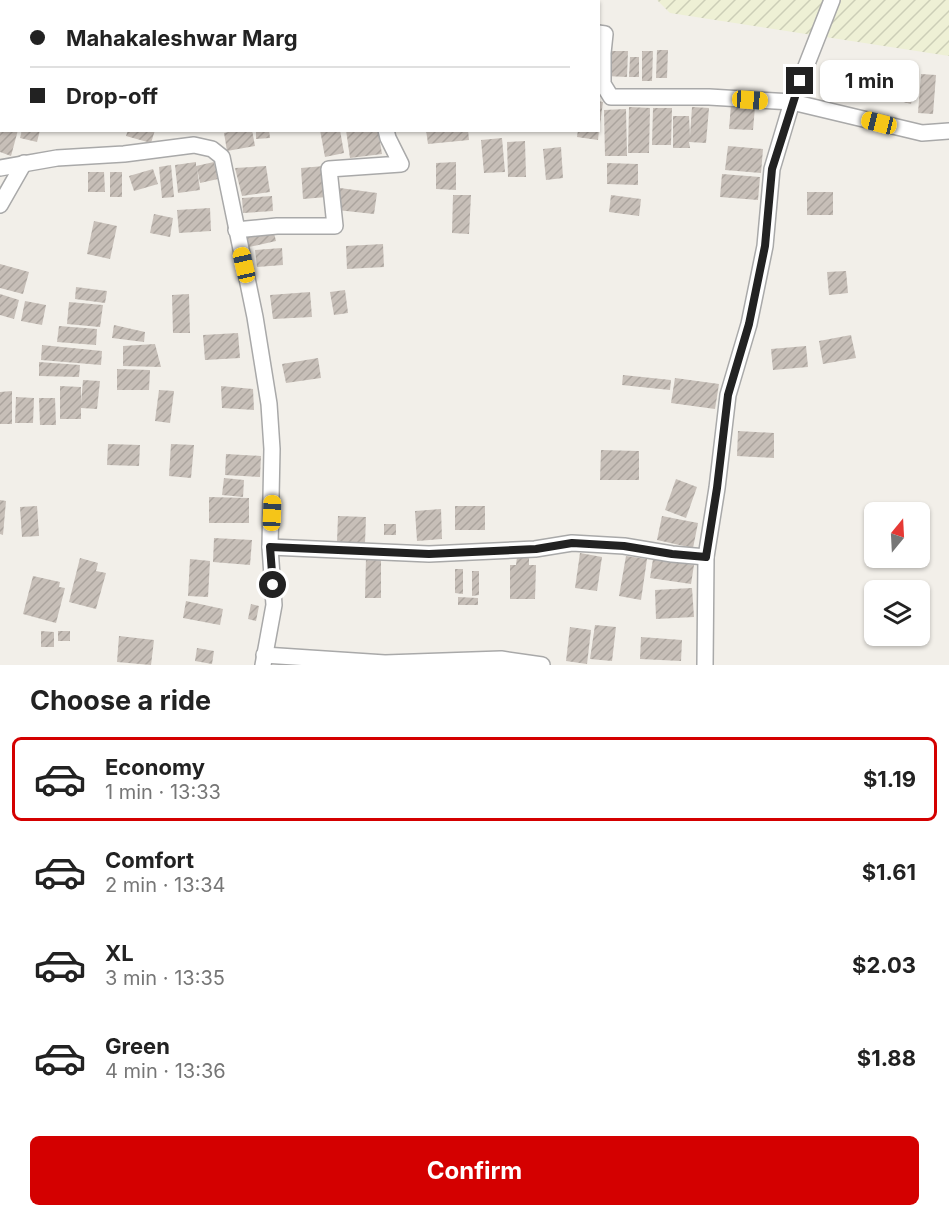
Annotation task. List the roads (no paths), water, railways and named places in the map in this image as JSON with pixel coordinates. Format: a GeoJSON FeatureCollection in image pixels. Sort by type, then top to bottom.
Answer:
{"type":"FeatureCollection","features":[{"type":"Feature","properties":{"kind":"street"},"geometry":{"type":"LineString","coordinates":[[705,665],[706,557],[728,395],[749,324],[765,246],[772,169],[792,102],[832,0]]}},
{"type":"Feature","properties":{"kind":"street"},"geometry":{"type":"LineString","coordinates":[[600,33],[605,34],[603,84],[610,97],[709,97],[792,102],[922,133],[949,131]]}},
{"type":"Feature","properties":{"kind":"street"},"geometry":{"type":"LineString","coordinates":[[236,230],[277,226],[335,226],[329,169],[400,164],[386,132]]}},
{"type":"Feature","properties":{"kind":"street"},"geometry":{"type":"LineString","coordinates":[[0,168],[57,158],[124,154],[194,138],[222,157],[255,317],[269,404],[272,449],[270,547],[274,605],[264,660],[385,663],[501,659],[542,665]]}},
{"type":"Feature","properties":{"kind":"street"},"geometry":{"type":"LineString","coordinates":[[0,205],[24,163]]}},
{"type":"Feature","properties":{"kind":"street"},"geometry":{"type":"LineString","coordinates":[[270,547],[429,554],[536,549],[572,543],[624,546],[706,557]]}}]}
